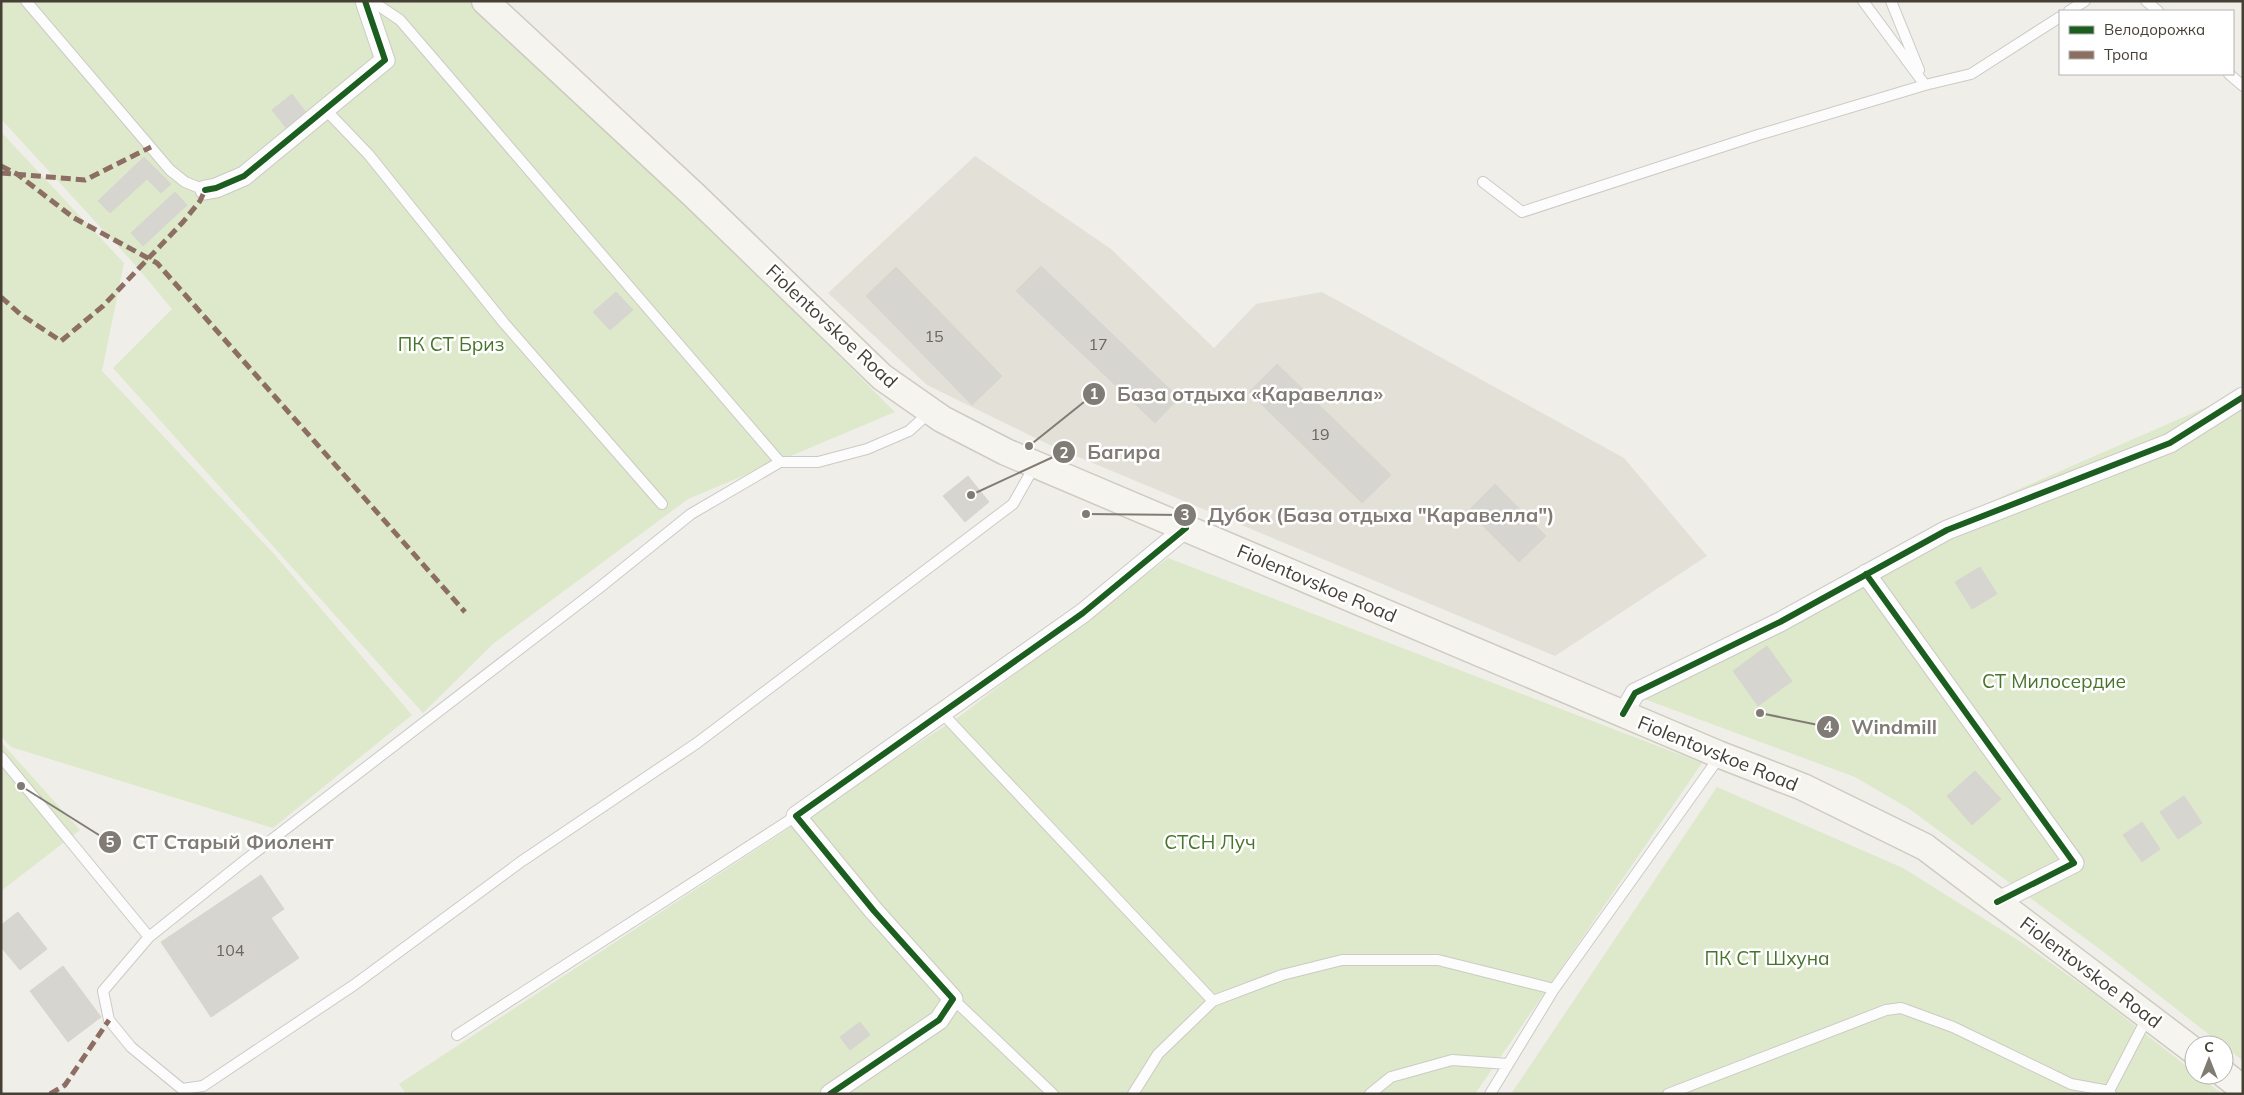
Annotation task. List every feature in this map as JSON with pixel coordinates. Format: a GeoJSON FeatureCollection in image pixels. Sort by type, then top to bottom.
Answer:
{"type":"FeatureCollection","features":[{"type":"Feature","properties":{"kind":"main road","name":"Fiolentovskoe Road"},"geometry":{"type":"LineString","coordinates":[[485,1],[695,196],[882,377],[930,411],[1006,452],[1718,754],[1803,787],[1925,847],[2184,1043]]}},
{"type":"Feature","properties":{"kind":"street"},"geometry":{"type":"LineString","coordinates":[[204,190],[216,188],[244,176],[385,60],[365,1]]}},
{"type":"Feature","properties":{"kind":"street"},"geometry":{"type":"LineString","coordinates":[[1623,714],[1635,693],[1780,622],[1947,530],[2170,443],[2243,397]]}},
{"type":"Feature","properties":{"kind":"street"},"geometry":{"type":"LineString","coordinates":[[830,1094],[938,1020],[953,998],[874,912],[796,816],[1083,613],[1186,528]]}},
{"type":"Feature","properties":{"kind":"street"},"geometry":{"type":"LineString","coordinates":[[1866,574],[2074,863],[1998,902]]}},
{"type":"Feature","properties":{"kind":"lane"},"geometry":{"type":"LineString","coordinates":[[26,1],[170,170],[184,182],[204,190]]}},
{"type":"Feature","properties":{"kind":"lane"},"geometry":{"type":"LineString","coordinates":[[372,1],[400,20],[780,462]]}},
{"type":"Feature","properties":{"kind":"lane"},"geometry":{"type":"LineString","coordinates":[[1863,1],[1925,85]]}},
{"type":"Feature","properties":{"kind":"lane"},"geometry":{"type":"LineString","coordinates":[[1890,1],[1925,85]]}},
{"type":"Feature","properties":{"kind":"lane"},"geometry":{"type":"LineString","coordinates":[[2071,10],[2085,1]]}},
{"type":"Feature","properties":{"kind":"lane"},"geometry":{"type":"LineString","coordinates":[[2146,1],[2157,10]]}},
{"type":"Feature","properties":{"kind":"lane"},"geometry":{"type":"LineString","coordinates":[[1483,182],[1522,212],[1758,135],[1925,85],[1971,74],[2059,18]]}},
{"type":"Feature","properties":{"kind":"lane"},"geometry":{"type":"LineString","coordinates":[[2230,75],[2243,86]]}},
{"type":"Feature","properties":{"kind":"lane"},"geometry":{"type":"LineString","coordinates":[[325,109],[369,155],[504,322],[662,504]]}},
{"type":"Feature","properties":{"kind":"lane"},"geometry":{"type":"LineString","coordinates":[[930,411],[909,431],[867,449],[818,462],[780,462],[692,514],[599,588],[244,861],[149,937],[103,991],[109,1020],[131,1047],[182,1089],[206,1090],[354,985],[522,861],[697,743],[1013,504],[1035,464]]}},
{"type":"Feature","properties":{"kind":"lane"},"geometry":{"type":"LineString","coordinates":[[942,713],[1213,1002]]}},
{"type":"Feature","properties":{"kind":"lane"},"geometry":{"type":"LineString","coordinates":[[1490,1094],[1554,990],[1712,766],[1718,754]]}},
{"type":"Feature","properties":{"kind":"lane"},"geometry":{"type":"LineString","coordinates":[[1,757],[149,937]]}},
{"type":"Feature","properties":{"kind":"lane"},"geometry":{"type":"LineString","coordinates":[[457,1035],[796,816]]}},
{"type":"Feature","properties":{"kind":"lane"},"geometry":{"type":"LineString","coordinates":[[1133,1094],[1158,1054],[1213,1002],[1282,975],[1342,960],[1438,960],[1554,990]]}},
{"type":"Feature","properties":{"kind":"lane"},"geometry":{"type":"LineString","coordinates":[[953,998],[1053,1094]]}},
{"type":"Feature","properties":{"kind":"lane"},"geometry":{"type":"LineString","coordinates":[[1668,1094],[1886,1010],[1901,1008],[1953,1027],[2071,1084],[2110,1092],[2149,1015]]}},
{"type":"Feature","properties":{"kind":"lane"},"geometry":{"type":"LineString","coordinates":[[1370,1094],[1391,1077],[1452,1060],[1508,1064]]}},
{"type":"Feature","properties":{"kind":"shaded area"},"geometry":{"type":"Polygon","coordinates":[[[975,156],[1111,249],[1214,348],[1256,304],[1322,292],[1624,458],[1707,556],[1555,656],[1052,446],[927,385],[828,293],[975,156]]]}},
{"type":"Feature","properties":{"kind":"green space","name":"ПК СТ Бриз"},"geometry":{"type":"Polygon","coordinates":[[[1,1],[483,1],[895,412],[688,499],[494,643],[423,713],[113,368],[172,309],[137,267],[1,119],[1,1]]]}},
{"type":"Feature","properties":{"kind":"green space"},"geometry":{"type":"Polygon","coordinates":[[[1,132],[124,263],[102,371],[274,554],[412,715],[273,828],[11,747],[1,736],[1,132]]]}},
{"type":"Feature","properties":{"kind":"green space","name":"СТ Милосердие"},"geometry":{"type":"Polygon","coordinates":[[[2243,391],[2243,1061],[2234,1054],[2234,1035],[2210,1035],[2101,950],[1908,808],[1855,777],[1628,693],[1951,519],[2243,391]]]}},
{"type":"Feature","properties":{"kind":"green space","name":"СТСН Луч"},"geometry":{"type":"Polygon","coordinates":[[[1168,558],[1702,763],[1475,1094],[406,1094],[399,1084],[960,716],[1168,558]]]}},
{"type":"Feature","properties":{"kind":"green space"},"geometry":{"type":"Polygon","coordinates":[[[1,742],[80,830],[1,891],[1,742]]]}},
{"type":"Feature","properties":{"kind":"green space","name":"ПК СТ Шхуна"},"geometry":{"type":"Polygon","coordinates":[[[1717,787],[1903,868],[2021,942],[2093,993],[2184,1064],[2184,1085],[2211,1085],[2222,1094],[1511,1094],[1717,787]]]}},
{"type":"Feature","properties":{"kind":"building"},"geometry":{"type":"Polygon","coordinates":[[[292,94],[307,114],[287,129],[272,110],[292,94]]]}},
{"type":"Feature","properties":{"kind":"building"},"geometry":{"type":"Polygon","coordinates":[[[144,157],[171,184],[161,193],[147,179],[110,213],[98,201],[144,157]]]}},
{"type":"Feature","properties":{"kind":"building"},"geometry":{"type":"Polygon","coordinates":[[[175,192],[187,205],[143,246],[131,233],[175,192]]]}},
{"type":"Feature","properties":{"kind":"building"},"geometry":{"type":"Polygon","coordinates":[[[1041,266],[1179,398],[1155,423],[1016,291],[1041,266]]]}},
{"type":"Feature","properties":{"kind":"building"},"geometry":{"type":"Polygon","coordinates":[[[896,267],[1002,376],[972,405],[866,296],[896,267]]]}},
{"type":"Feature","properties":{"kind":"building"},"geometry":{"type":"Polygon","coordinates":[[[616,292],[633,310],[610,330],[593,312],[616,292]]]}},
{"type":"Feature","properties":{"kind":"building"},"geometry":{"type":"Polygon","coordinates":[[[1277,364],[1391,475],[1362,503],[1249,392],[1277,364]]]}},
{"type":"Feature","properties":{"kind":"building"},"geometry":{"type":"Polygon","coordinates":[[[968,476],[989,502],[965,522],[943,496],[968,476]]]}},
{"type":"Feature","properties":{"kind":"building"},"geometry":{"type":"Polygon","coordinates":[[[1495,484],[1546,536],[1519,562],[1468,511],[1495,484]]]}},
{"type":"Feature","properties":{"kind":"building"},"geometry":{"type":"Polygon","coordinates":[[[1980,567],[1997,594],[1972,609],[1955,582],[1980,567]]]}},
{"type":"Feature","properties":{"kind":"building"},"geometry":{"type":"Polygon","coordinates":[[[1767,646],[1792,681],[1758,706],[1733,671],[1767,646]]]}},
{"type":"Feature","properties":{"kind":"building"},"geometry":{"type":"Polygon","coordinates":[[[1975,771],[2001,799],[1972,825],[1947,796],[1975,771]]]}},
{"type":"Feature","properties":{"kind":"building"},"geometry":{"type":"Polygon","coordinates":[[[2184,796],[2202,823],[2178,839],[2160,812],[2184,796]]]}},
{"type":"Feature","properties":{"kind":"building"},"geometry":{"type":"Polygon","coordinates":[[[2142,822],[2160,849],[2142,862],[2123,835],[2142,822]]]}},
{"type":"Feature","properties":{"kind":"building"},"geometry":{"type":"Polygon","coordinates":[[[261,875],[284,909],[271,918],[299,958],[211,1017],[161,942],[261,875]]]}},
{"type":"Feature","properties":{"kind":"building"},"geometry":{"type":"Polygon","coordinates":[[[18,912],[47,949],[20,970],[1,947],[1,925],[18,912]]]}},
{"type":"Feature","properties":{"kind":"building"},"geometry":{"type":"Polygon","coordinates":[[[63,966],[101,1017],[68,1042],[30,991],[63,966]]]}},
{"type":"Feature","properties":{"kind":"building"},"geometry":{"type":"Polygon","coordinates":[[[860,1022],[870,1035],[850,1050],[840,1037],[860,1022]]]}},
{"type":"Feature","properties":{"kind":"marked path"},"geometry":{"type":"LineString","coordinates":[[1,173],[85,180],[151,147]]}},
{"type":"Feature","properties":{"kind":"marked path"},"geometry":{"type":"LineString","coordinates":[[1,166],[17,174],[74,218],[157,263],[465,612]]}},
{"type":"Feature","properties":{"kind":"marked path"},"geometry":{"type":"LineString","coordinates":[[1,297],[20,314],[61,341],[103,306],[183,222],[200,201],[205,190]]}},
{"type":"Feature","properties":{"kind":"marked path"},"geometry":{"type":"LineString","coordinates":[[50,1094],[65,1085],[109,1020]]}},
{"type":"Feature","properties":{"kind":"cycle path"},"geometry":{"type":"LineString","coordinates":[[205,190],[216,188],[244,176],[385,60],[365,1]]}},
{"type":"Feature","properties":{"kind":"cycle path"},"geometry":{"type":"LineString","coordinates":[[1623,714],[1635,693],[1780,622],[1947,530],[2170,443],[2243,397]]}},
{"type":"Feature","properties":{"kind":"cycle path"},"geometry":{"type":"LineString","coordinates":[[830,1094],[939,1020],[953,999],[874,911],[796,816],[1083,613],[1186,528]]}},
{"type":"Feature","properties":{"kind":"cycle path"},"geometry":{"type":"LineString","coordinates":[[1866,574],[2074,863],[1997,902]]}},
{"type":"Feature","properties":{"kind":"place","name":"База отдыха «Каравелла»"},"geometry":{"type":"Point","coordinates":[1029,446]}},
{"type":"Feature","properties":{"kind":"place","name":"Багира"},"geometry":{"type":"Point","coordinates":[971,495]}},
{"type":"Feature","properties":{"kind":"place","name":"Дубок (База отдыха \"Каравелла\")"},"geometry":{"type":"Point","coordinates":[1086,514]}},
{"type":"Feature","properties":{"kind":"place","name":"Windmill"},"geometry":{"type":"Point","coordinates":[1760,713]}},
{"type":"Feature","properties":{"kind":"place","name":"СТ Старый Фиолент"},"geometry":{"type":"Point","coordinates":[21,786]}}]}
